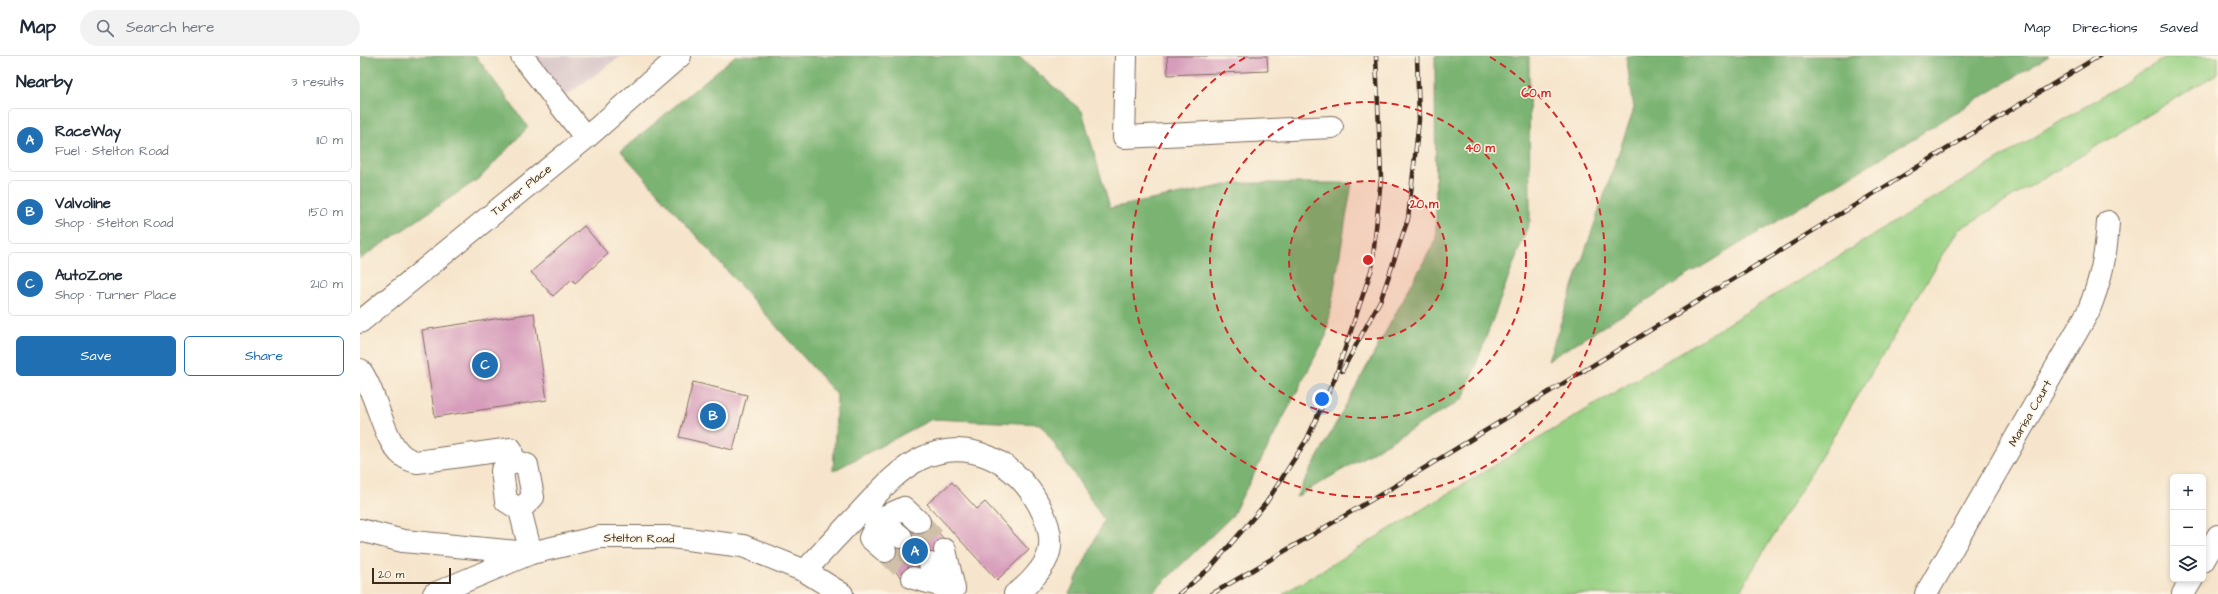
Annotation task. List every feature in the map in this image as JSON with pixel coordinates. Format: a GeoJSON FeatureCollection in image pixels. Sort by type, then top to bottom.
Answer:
{"type":"FeatureCollection","features":[{"type":"Feature","properties":{"kind":"street"},"geometry":{"type":"LineString","coordinates":[[522,56],[586,138]]}},
{"type":"Feature","properties":{"kind":"street","name":"Turner Place"},"geometry":{"type":"LineString","coordinates":[[360,322],[586,138],[680,56]]}},
{"type":"Feature","properties":{"kind":"street"},"geometry":{"type":"LineString","coordinates":[[1126,56],[1124,137],[1332,127]]}},
{"type":"Feature","properties":{"kind":"street","name":"Marisa Court"},"geometry":{"type":"LineString","coordinates":[[1926,594],[2088,312],[2100,284],[2106,255],[2108,222]]}},
{"type":"Feature","properties":{"kind":"street"},"geometry":{"type":"LineString","coordinates":[[360,370],[376,399],[390,441],[404,457],[417,462],[511,449],[513,460],[502,471],[506,501],[520,510],[531,553],[403,542],[360,530]]}},
{"type":"Feature","properties":{"kind":"street"},"geometry":{"type":"LineString","coordinates":[[805,571],[872,513],[900,471],[920,459],[942,451],[970,451],[990,458],[1012,470],[1031,491],[1042,512],[1048,528],[1049,552],[1039,571],[1015,594]]}},
{"type":"Feature","properties":{"kind":"street"},"geometry":{"type":"LineString","coordinates":[[872,513],[904,508],[919,522]]}},
{"type":"Feature","properties":{"kind":"street"},"geometry":{"type":"LineString","coordinates":[[872,513],[870,538],[893,544]]}},
{"type":"Feature","properties":{"kind":"street"},"geometry":{"type":"LineString","coordinates":[[2206,556],[2218,536]]}},
{"type":"Feature","properties":{"kind":"street","name":"Stelton Road"},"geometry":{"type":"LineString","coordinates":[[434,594],[531,553],[599,537],[671,537],[743,546],[805,571],[842,594]]}},
{"type":"Feature","properties":{"kind":"street"},"geometry":{"type":"LineString","coordinates":[[938,557],[957,592]]}},
{"type":"Feature","properties":{"kind":"street"},"geometry":{"type":"LineString","coordinates":[[913,578],[957,592]]}},
{"type":"Feature","properties":{"kind":"street"},"geometry":{"type":"LineString","coordinates":[[2184,594],[2190,582]]}},
{"type":"Feature","properties":{"kind":"shaded area"},"geometry":{"type":"Polygon","coordinates":[[[532,56],[621,56],[563,98],[532,56]]]}},
{"type":"Feature","properties":{"kind":"green space"},"geometry":{"type":"Polygon","coordinates":[[[360,56],[476,56],[528,127],[481,177],[360,259],[360,56]]]}},
{"type":"Feature","properties":{"kind":"green space"},"geometry":{"type":"Polygon","coordinates":[[[735,56],[1018,56],[1082,111],[1110,208],[1237,183],[1352,183],[1326,336],[1232,516],[1151,594],[1069,594],[1104,520],[1041,424],[932,419],[833,471],[837,395],[621,151],[735,56]]]}},
{"type":"Feature","properties":{"kind":"green space"},"geometry":{"type":"Polygon","coordinates":[[[1435,56],[1529,56],[1530,220],[1463,399],[1296,497],[1436,239],[1435,56]]]}},
{"type":"Feature","properties":{"kind":"green space"},"geometry":{"type":"Polygon","coordinates":[[[1626,56],[2049,56],[1548,360],[1634,108],[1626,56]]]}},
{"type":"Feature","properties":{"kind":"green space"},"geometry":{"type":"Polygon","coordinates":[[[2168,56],[2218,56],[2218,73],[1958,230],[1738,594],[1283,594],[2168,56]]]}},
{"type":"Feature","properties":{"kind":"building"},"geometry":{"type":"Polygon","coordinates":[[[1167,56],[1267,56],[1268,71],[1168,75],[1167,56]]]}},
{"type":"Feature","properties":{"kind":"building"},"geometry":{"type":"Polygon","coordinates":[[[584,226],[608,254],[575,283],[572,279],[553,296],[531,272],[584,226]]]}},
{"type":"Feature","properties":{"kind":"building"},"geometry":{"type":"Polygon","coordinates":[[[534,313],[547,400],[435,417],[422,330],[534,313]]]}},
{"type":"Feature","properties":{"kind":"building"},"geometry":{"type":"Polygon","coordinates":[[[693,382],[747,395],[733,450],[679,437],[693,382]]]}},
{"type":"Feature","properties":{"kind":"building"},"geometry":{"type":"Polygon","coordinates":[[[952,482],[977,509],[985,502],[1029,550],[997,580],[927,504],[952,482]]]}},
{"type":"Feature","properties":{"kind":"building"},"geometry":{"type":"Polygon","coordinates":[[[925,517],[950,546],[906,584],[881,554],[925,517]]]}},
{"type":"Feature","properties":{"kind":"tunnel"},"geometry":{"type":"LineString","coordinates":[[919,522],[945,550]]}},
{"type":"Feature","properties":{"kind":"tunnel"},"geometry":{"type":"LineString","coordinates":[[901,537],[930,564]]}},
{"type":"Feature","properties":{"kind":"tunnel"},"geometry":{"type":"LineString","coordinates":[[885,551],[913,578]]}},
{"type":"Feature","properties":{"kind":"railway"},"geometry":{"type":"LineString","coordinates":[[1179,594],[1211,567],[1266,503],[1307,439],[1335,378],[1372,268],[1381,178],[1376,56]]}},
{"type":"Feature","properties":{"kind":"railway"},"geometry":{"type":"LineString","coordinates":[[1342,371],[1381,299],[1408,219],[1419,120],[1417,56]]}},
{"type":"Feature","properties":{"kind":"railway"},"geometry":{"type":"LineString","coordinates":[[1212,594],[1395,486],[2099,56]]}},
{"type":"Feature","properties":{"kind":"place","name":"AutoZone"},"geometry":{"type":"Point","coordinates":[485,365]}},
{"type":"Feature","properties":{"kind":"place","name":"Valvoline"},"geometry":{"type":"Point","coordinates":[713,416]}},
{"type":"Feature","properties":{"kind":"place","name":"RaceWay"},"geometry":{"type":"Point","coordinates":[915,551]}}]}
